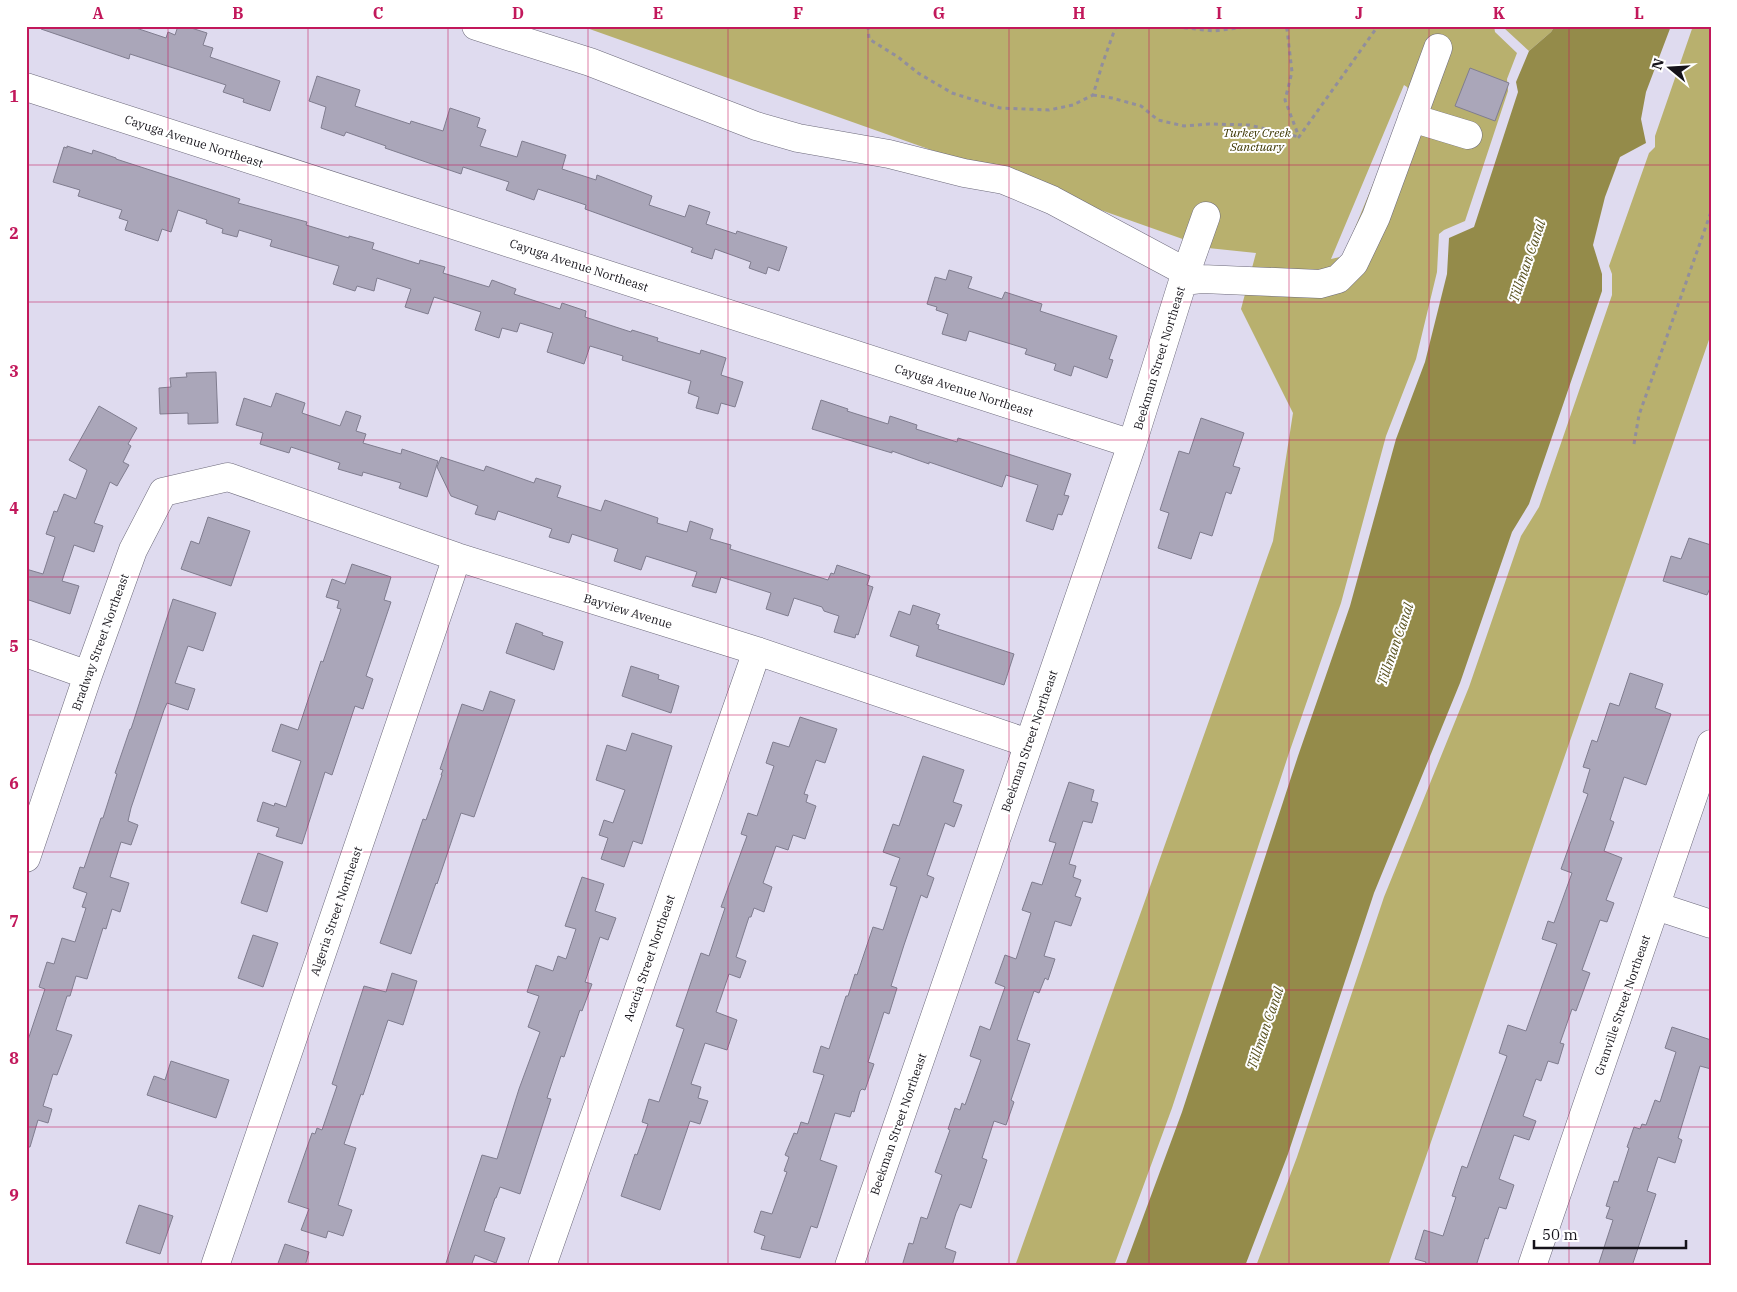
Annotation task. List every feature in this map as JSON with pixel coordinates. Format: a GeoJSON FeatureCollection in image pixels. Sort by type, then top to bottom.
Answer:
{"type":"FeatureCollection","features":[{"type":"Feature","properties":{"kind":"street"},"geometry":{"type":"LineString","coordinates":[[476,26],[590,62],[756,126],[798,138],[888,154],[964,173],[1004,180],[1052,200],[1184,277],[1320,284],[1338,279],[1354,262],[1376,217],[1438,48]]}},
{"type":"Feature","properties":{"kind":"street","name":"Cayuga Avenue Northeast"},"geometry":{"type":"LineString","coordinates":[[26,87],[1132,444]]}},
{"type":"Feature","properties":{"kind":"street"},"geometry":{"type":"LineString","coordinates":[[1412,118],[1468,135]]}},
{"type":"Feature","properties":{"kind":"street","name":"Beekman Street Northeast"},"geometry":{"type":"LineString","coordinates":[[849,1266],[1132,444],[1184,277],[1206,216]]}},
{"type":"Feature","properties":{"kind":"street","name":"Bayview Avenue"},"geometry":{"type":"LineString","coordinates":[[228,477],[457,557],[757,651],[1028,744]]}},
{"type":"Feature","properties":{"kind":"street","name":"Bradway Street Northeast"},"geometry":{"type":"LineString","coordinates":[[26,858],[133,550],[164,492],[228,477]]}},
{"type":"Feature","properties":{"kind":"street","name":"Algeria Street Northeast"},"geometry":{"type":"LineString","coordinates":[[215,1266],[457,557]]}},
{"type":"Feature","properties":{"kind":"street","name":"Acacia Street Northeast"},"geometry":{"type":"LineString","coordinates":[[542,1266],[757,651]]}},
{"type":"Feature","properties":{"kind":"street"},"geometry":{"type":"LineString","coordinates":[[26,653],[88,675]]}},
{"type":"Feature","properties":{"kind":"street","name":"Granville Street Northeast"},"geometry":{"type":"LineString","coordinates":[[1532,1266],[1711,744]]}},
{"type":"Feature","properties":{"kind":"street"},"geometry":{"type":"LineString","coordinates":[[1656,906],[1711,924]]}},
{"type":"Feature","properties":{"kind":"path"},"geometry":{"type":"LineString","coordinates":[[868,26],[868,40],[898,57],[918,73],[952,92],[1000,108],[1049,110],[1073,105],[1093,95],[1141,106],[1158,120],[1184,126],[1209,124],[1249,125],[1299,137]]}},
{"type":"Feature","properties":{"kind":"path"},"geometry":{"type":"LineString","coordinates":[[1093,95],[1116,26]]}},
{"type":"Feature","properties":{"kind":"path"},"geometry":{"type":"LineString","coordinates":[[1168,26],[1214,31],[1253,26]]}},
{"type":"Feature","properties":{"kind":"path"},"geometry":{"type":"LineString","coordinates":[[1278,26],[1287,29],[1292,72],[1285,100],[1299,137]]}},
{"type":"Feature","properties":{"kind":"path"},"geometry":{"type":"LineString","coordinates":[[1299,137],[1378,26]]}},
{"type":"Feature","properties":{"kind":"path"},"geometry":{"type":"LineString","coordinates":[[1634,444],[1639,415],[1711,212]]}},
{"type":"Feature","properties":{"kind":"green space","name":"Turkey Creek Sanctuary"},"geometry":{"type":"Polygon","coordinates":[[[581,26],[1494,26],[1495,32],[1517,53],[1507,79],[1508,91],[1465,221],[1439,234],[1437,272],[1416,359],[1386,436],[1341,603],[1289,753],[1172,1108],[1114,1266],[1015,1266],[1273,541],[1293,413],[1241,309],[1256,253],[1208,248],[581,26]],[[1404,85],[1331,259],[1340,257],[1345,252],[1410,94],[1404,85]]]}},
{"type":"Feature","properties":{"kind":"green space"},"geometry":{"type":"Polygon","coordinates":[[[1505,26],[1555,26],[1551,32],[1529,51],[1504,28],[1505,26]]]}},
{"type":"Feature","properties":{"kind":"green space"},"geometry":{"type":"Polygon","coordinates":[[[1693,26],[1711,26],[1711,334],[1388,1266],[1256,1266],[1297,1157],[1384,897],[1469,687],[1521,536],[1539,507],[1612,295],[1612,274],[1609,266],[1649,153],[1655,147],[1655,136],[1693,26]]]}},
{"type":"Feature","properties":{"kind":"water","name":"Tillman Canal"},"geometry":{"type":"Polygon","coordinates":[[[1555,26],[1671,26],[1646,92],[1641,119],[1646,143],[1620,157],[1605,197],[1593,245],[1602,274],[1602,291],[1529,504],[1512,532],[1460,683],[1374,893],[1288,1154],[1245,1266],[1125,1266],[1182,1112],[1298,756],[1350,606],[1396,439],[1425,362],[1447,274],[1449,238],[1474,227],[1518,92],[1516,82],[1529,51],[1551,32],[1555,26]]]}},
{"type":"Feature","properties":{"kind":"building"},"geometry":{"type":"Polygon","coordinates":[[[42,26],[130,26],[166,38],[168,32],[175,35],[178,26],[185,26],[207,33],[203,45],[213,48],[210,57],[280,81],[270,111],[243,102],[244,99],[223,92],[226,85],[130,54],[129,59],[41,29],[42,26]]]}},
{"type":"Feature","properties":{"kind":"building"},"geometry":{"type":"Polygon","coordinates":[[[1470,68],[1509,83],[1495,121],[1455,106],[1470,68]]]}},
{"type":"Feature","properties":{"kind":"building"},"geometry":{"type":"Polygon","coordinates":[[[317,76],[360,90],[355,106],[410,124],[411,121],[443,131],[450,108],[480,118],[477,127],[486,130],[480,146],[517,157],[522,141],[566,155],[562,169],[596,180],[597,175],[652,196],[649,205],[685,217],[689,205],[710,212],[706,224],[736,234],[737,231],[787,247],[779,271],[768,267],[766,274],[749,268],[751,262],[715,249],[712,259],[691,252],[693,248],[585,209],[586,205],[538,189],[534,200],[506,190],[509,182],[463,167],[461,174],[385,148],[386,146],[346,132],[344,136],[321,128],[326,107],[309,101],[317,76]]]}},
{"type":"Feature","properties":{"kind":"building"},"geometry":{"type":"Polygon","coordinates":[[[67,146],[92,154],[93,150],[240,199],[238,203],[307,222],[306,225],[349,238],[349,236],[374,243],[372,249],[419,264],[420,260],[445,267],[443,273],[489,287],[492,280],[516,289],[514,294],[560,309],[562,303],[586,311],[585,317],[631,332],[632,330],[658,338],[657,341],[700,354],[701,350],[726,358],[721,375],[743,382],[735,407],[721,403],[718,414],[696,408],[699,397],[688,393],[691,381],[622,360],[623,356],[590,346],[584,364],[547,352],[553,333],[520,323],[517,332],[502,328],[499,338],[475,330],[481,312],[434,297],[428,314],[405,307],[411,289],[377,278],[374,291],[357,286],[355,291],[333,284],[339,266],[270,246],[272,240],[239,230],[237,237],[222,233],[223,229],[206,223],[207,220],[178,210],[171,232],[162,229],[158,241],[125,230],[128,221],[119,218],[122,210],[78,196],[80,190],[53,182],[64,147],[67,148],[67,146]]]}},
{"type":"Feature","properties":{"kind":"building"},"geometry":{"type":"Polygon","coordinates":[[[949,270],[972,277],[968,288],[1002,299],[1005,292],[1042,304],[1040,311],[1117,336],[1109,359],[1113,360],[1107,378],[1074,366],[1071,376],[1054,370],[1056,364],[1025,354],[1027,349],[969,331],[966,341],[942,334],[948,314],[936,310],[937,307],[927,304],[935,277],[946,280],[949,270]]]}},
{"type":"Feature","properties":{"kind":"building"},"geometry":{"type":"Polygon","coordinates":[[[216,372],[218,423],[188,424],[188,413],[160,414],[159,388],[171,387],[170,378],[187,377],[186,373],[216,372]]]}},
{"type":"Feature","properties":{"kind":"building"},"geometry":{"type":"Polygon","coordinates":[[[276,393],[305,403],[302,413],[340,426],[346,411],[361,416],[356,431],[366,434],[363,443],[401,454],[402,449],[438,461],[427,497],[399,488],[401,483],[363,472],[362,476],[338,469],[340,463],[291,447],[289,453],[260,444],[263,433],[236,425],[244,398],[271,407],[276,393]]]}},
{"type":"Feature","properties":{"kind":"building"},"geometry":{"type":"Polygon","coordinates":[[[821,400],[848,409],[847,411],[888,424],[890,416],[917,425],[916,429],[957,442],[958,438],[1071,474],[1064,495],[1069,496],[1062,515],[1058,514],[1053,530],[1026,521],[1038,485],[1006,475],[1002,487],[929,462],[929,464],[892,451],[892,453],[812,429],[821,400]]]}},
{"type":"Feature","properties":{"kind":"building"},"geometry":{"type":"Polygon","coordinates":[[[99,406],[137,428],[128,444],[131,446],[123,462],[129,465],[117,486],[110,482],[94,523],[103,526],[94,552],[74,545],[62,581],[79,586],[70,614],[26,599],[26,569],[43,574],[55,537],[46,534],[54,511],[57,512],[64,494],[76,499],[87,470],[69,460],[99,406]]]}},
{"type":"Feature","properties":{"kind":"building"},"geometry":{"type":"Polygon","coordinates":[[[1201,418],[1244,433],[1233,466],[1240,468],[1231,494],[1226,492],[1212,536],[1200,532],[1191,559],[1158,548],[1169,513],[1160,510],[1179,451],[1189,454],[1201,418]]]}},
{"type":"Feature","properties":{"kind":"building"},"geometry":{"type":"Polygon","coordinates":[[[441,457],[484,471],[486,466],[534,483],[536,478],[561,486],[557,497],[601,511],[605,500],[658,518],[657,523],[687,532],[690,521],[713,529],[710,539],[731,545],[730,549],[828,580],[831,573],[834,574],[837,565],[870,576],[867,585],[873,587],[858,635],[856,634],[855,638],[834,632],[839,616],[824,611],[822,607],[794,598],[788,616],[766,609],[771,593],[721,577],[716,593],[692,586],[697,572],[646,556],[641,570],[614,561],[618,549],[572,534],[569,543],[549,537],[552,529],[498,511],[495,520],[475,514],[478,506],[451,496],[437,467],[441,457]]]}},
{"type":"Feature","properties":{"kind":"building"},"geometry":{"type":"Polygon","coordinates":[[[208,517],[250,531],[231,586],[181,569],[191,541],[199,544],[208,517]]]}},
{"type":"Feature","properties":{"kind":"building"},"geometry":{"type":"Polygon","coordinates":[[[1689,538],[1711,545],[1711,586],[1707,595],[1663,581],[1671,556],[1681,559],[1689,538]]]}},
{"type":"Feature","properties":{"kind":"building"},"geometry":{"type":"Polygon","coordinates":[[[352,564],[391,577],[384,600],[391,602],[366,676],[373,679],[363,709],[355,706],[332,775],[325,772],[302,844],[276,836],[279,828],[257,821],[263,802],[274,806],[275,803],[286,807],[301,761],[272,751],[281,724],[298,730],[341,609],[337,608],[339,601],[326,597],[332,579],[345,584],[352,564]]]}},
{"type":"Feature","properties":{"kind":"building"},"geometry":{"type":"Polygon","coordinates":[[[173,599],[216,613],[203,651],[188,646],[175,683],[195,689],[188,710],[167,703],[164,710],[128,821],[138,825],[131,845],[121,842],[110,877],[129,883],[120,912],[112,909],[106,929],[103,928],[87,979],[76,976],[70,996],[67,996],[56,1030],[72,1035],[57,1075],[53,1074],[43,1106],[52,1109],[48,1123],[38,1120],[30,1147],[26,1147],[26,1046],[45,989],[39,987],[47,962],[54,964],[62,938],[75,942],[86,908],[82,907],[87,893],[73,888],[80,867],[84,868],[101,818],[103,818],[117,774],[115,773],[173,599]]]}},
{"type":"Feature","properties":{"kind":"building"},"geometry":{"type":"Polygon","coordinates":[[[913,605],[940,614],[936,624],[939,625],[938,629],[1014,654],[1004,685],[916,656],[919,646],[890,636],[899,611],[910,615],[913,605]]]}},
{"type":"Feature","properties":{"kind":"building"},"geometry":{"type":"Polygon","coordinates":[[[516,623],[563,642],[554,670],[506,653],[516,623]]]}},
{"type":"Feature","properties":{"kind":"building"},"geometry":{"type":"Polygon","coordinates":[[[631,666],[659,675],[658,679],[679,686],[671,713],[622,696],[631,666]]]}},
{"type":"Feature","properties":{"kind":"building"},"geometry":{"type":"Polygon","coordinates":[[[1630,673],[1663,684],[1655,708],[1671,714],[1646,785],[1624,777],[1610,820],[1614,822],[1604,851],[1622,858],[1606,900],[1614,903],[1607,922],[1600,920],[1582,970],[1590,973],[1576,1011],[1572,1009],[1560,1043],[1564,1044],[1558,1064],[1548,1061],[1541,1081],[1536,1079],[1523,1116],[1536,1121],[1529,1140],[1514,1135],[1499,1179],[1514,1185],[1506,1209],[1499,1207],[1488,1239],[1485,1238],[1476,1266],[1424,1266],[1426,1262],[1415,1259],[1424,1230],[1443,1236],[1456,1197],[1452,1196],[1462,1166],[1467,1168],[1507,1056],[1499,1053],[1508,1025],[1526,1031],[1557,944],[1542,939],[1548,921],[1554,923],[1572,873],[1561,869],[1588,794],[1583,792],[1590,769],[1583,767],[1592,740],[1597,742],[1610,703],[1619,706],[1630,673]]]}},
{"type":"Feature","properties":{"kind":"building"},"geometry":{"type":"Polygon","coordinates":[[[490,691],[515,700],[474,817],[461,813],[411,954],[380,943],[423,819],[426,820],[442,775],[443,770],[440,769],[462,704],[483,711],[490,691]]]}},
{"type":"Feature","properties":{"kind":"building"},"geometry":{"type":"Polygon","coordinates":[[[800,717],[837,729],[825,763],[816,760],[804,794],[808,795],[806,802],[816,806],[805,839],[793,835],[788,850],[776,846],[763,883],[772,887],[764,912],[754,908],[751,917],[749,917],[736,957],[746,961],[740,978],[729,974],[716,1012],[737,1020],[727,1050],[705,1043],[691,1084],[701,1087],[698,1098],[708,1101],[700,1124],[690,1121],[660,1210],[621,1196],[635,1154],[637,1155],[648,1124],[642,1122],[649,1099],[659,1102],[684,1029],[676,1026],[701,953],[709,956],[725,908],[721,907],[747,836],[741,834],[748,813],[757,816],[774,766],[766,763],[773,742],[789,747],[800,717]]]}},
{"type":"Feature","properties":{"kind":"building"},"geometry":{"type":"Polygon","coordinates":[[[632,733],[672,746],[642,844],[633,841],[624,867],[601,859],[608,838],[599,835],[604,820],[613,823],[625,790],[596,780],[607,745],[626,751],[632,733]]]}},
{"type":"Feature","properties":{"kind":"building"},"geometry":{"type":"Polygon","coordinates":[[[923,756],[964,770],[953,802],[962,805],[954,827],[945,823],[927,875],[934,878],[927,898],[921,895],[904,945],[891,986],[897,988],[889,1014],[884,1012],[868,1062],[874,1064],[865,1090],[862,1089],[860,1091],[854,1112],[852,1111],[850,1117],[835,1113],[820,1160],[837,1166],[817,1228],[811,1226],[800,1258],[761,1249],[765,1236],[754,1232],[761,1211],[772,1214],[787,1172],[784,1171],[789,1157],[785,1155],[794,1133],[797,1134],[801,1122],[808,1124],[824,1075],[813,1072],[821,1046],[829,1049],[846,996],[848,996],[855,974],[857,975],[873,927],[883,930],[897,887],[890,885],[900,858],[883,852],[893,824],[899,826],[923,756]]]}},
{"type":"Feature","properties":{"kind":"building"},"geometry":{"type":"Polygon","coordinates":[[[1069,782],[1094,790],[1091,801],[1098,803],[1092,823],[1083,821],[1069,864],[1076,866],[1073,877],[1081,880],[1075,896],[1081,898],[1071,926],[1055,921],[1044,956],[1055,959],[1048,980],[1045,978],[1039,993],[1034,991],[1017,1040],[1030,1044],[1011,1100],[1014,1102],[1006,1125],[994,1121],[982,1158],[987,1160],[971,1208],[960,1204],[956,1213],[945,1248],[956,1252],[952,1266],[902,1266],[909,1243],[913,1244],[921,1217],[927,1219],[942,1175],[935,1172],[950,1130],[948,1129],[955,1108],[960,1110],[962,1103],[965,1105],[981,1060],[970,1056],[980,1026],[990,1030],[1005,987],[995,983],[1005,955],[1016,959],[1031,913],[1022,910],[1032,882],[1042,885],[1056,843],[1049,841],[1069,782]]]}},
{"type":"Feature","properties":{"kind":"building"},"geometry":{"type":"Polygon","coordinates":[[[258,853],[283,862],[267,912],[241,903],[258,853]]]}},
{"type":"Feature","properties":{"kind":"building"},"geometry":{"type":"Polygon","coordinates":[[[582,877],[604,884],[595,911],[616,918],[608,940],[600,937],[585,982],[592,984],[582,1011],[580,1010],[564,1057],[561,1056],[547,1098],[551,1099],[520,1194],[500,1187],[495,1198],[484,1231],[505,1238],[496,1263],[475,1255],[471,1266],[445,1266],[482,1155],[497,1159],[519,1089],[540,1032],[528,1027],[539,996],[527,992],[536,965],[553,971],[558,956],[566,959],[576,929],[565,926],[582,877]]]}},
{"type":"Feature","properties":{"kind":"building"},"geometry":{"type":"Polygon","coordinates":[[[253,935],[278,943],[263,987],[238,978],[253,935]]]}},
{"type":"Feature","properties":{"kind":"building"},"geometry":{"type":"Polygon","coordinates":[[[392,973],[417,981],[403,1025],[388,1020],[363,1095],[361,1094],[344,1144],[356,1148],[338,1205],[352,1210],[343,1236],[328,1231],[326,1238],[301,1230],[309,1209],[288,1202],[312,1133],[315,1134],[317,1128],[322,1130],[337,1086],[332,1084],[364,986],[386,992],[392,973]]]}},
{"type":"Feature","properties":{"kind":"building"},"geometry":{"type":"Polygon","coordinates":[[[1672,1027],[1711,1040],[1711,1069],[1700,1066],[1678,1138],[1682,1140],[1675,1163],[1658,1157],[1647,1191],[1656,1194],[1632,1266],[1598,1266],[1613,1220],[1606,1218],[1610,1207],[1606,1206],[1614,1181],[1618,1182],[1634,1127],[1640,1129],[1642,1124],[1646,1125],[1655,1100],[1660,1102],[1676,1052],[1665,1048],[1672,1027]]]}},
{"type":"Feature","properties":{"kind":"building"},"geometry":{"type":"Polygon","coordinates":[[[171,1061],[229,1080],[216,1118],[147,1095],[154,1076],[165,1080],[171,1061]]]}},
{"type":"Feature","properties":{"kind":"building"},"geometry":{"type":"Polygon","coordinates":[[[139,1205],[173,1216],[160,1254],[126,1243],[139,1205]]]}},
{"type":"Feature","properties":{"kind":"building"},"geometry":{"type":"Polygon","coordinates":[[[285,1244],[309,1252],[305,1266],[277,1266],[285,1244]]]}}]}
